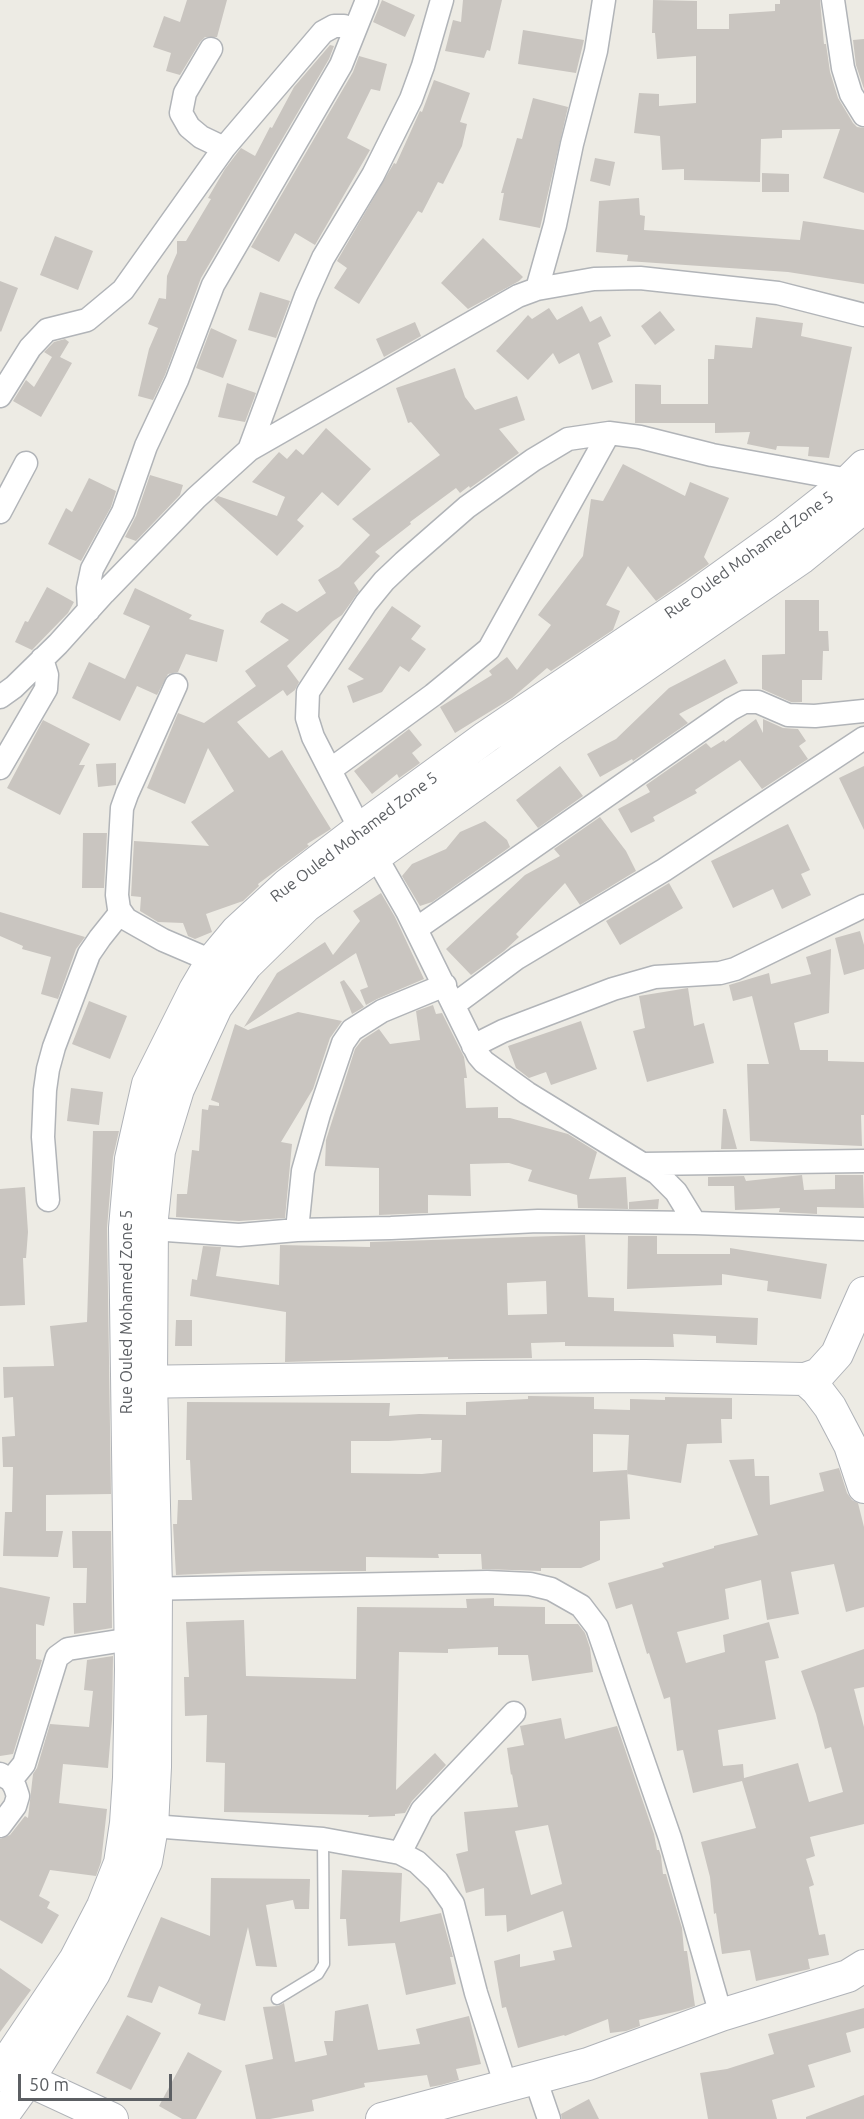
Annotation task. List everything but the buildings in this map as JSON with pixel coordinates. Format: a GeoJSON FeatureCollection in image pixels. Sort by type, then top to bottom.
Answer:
{"type":"FeatureCollection","features":[{"type":"Feature","properties":{"kind":"street"},"geometry":{"type":"LineString","coordinates":[[89,610],[88,588],[92,569],[123,512],[146,446],[177,380],[213,285],[341,65],[367,0]]}},
{"type":"Feature","properties":{"kind":"street"},"geometry":{"type":"LineString","coordinates":[[249,450],[306,296],[323,258],[373,176],[411,99],[442,0]]}},
{"type":"Feature","properties":{"kind":"street"},"geometry":{"type":"LineString","coordinates":[[537,289],[555,225],[572,144],[596,51],[604,0]]}},
{"type":"Feature","properties":{"kind":"street"},"geometry":{"type":"LineString","coordinates":[[833,0],[843,68],[851,94],[864,115]]}},
{"type":"Feature","properties":{"kind":"street"},"geometry":{"type":"LineString","coordinates":[[0,396],[30,348],[47,330],[87,320],[123,290],[224,148],[323,32],[334,26],[344,26],[354,30]]}},
{"type":"Feature","properties":{"kind":"street"},"geometry":{"type":"LineString","coordinates":[[210,49],[185,93],[181,113],[189,127],[201,137],[224,148]]}},
{"type":"Feature","properties":{"kind":"street"},"geometry":{"type":"LineString","coordinates":[[0,697],[14,687],[42,659],[196,498],[249,450],[369,383],[499,305],[537,289],[594,279],[640,278],[778,293],[840,307],[864,315]]}},
{"type":"Feature","properties":{"kind":"street"},"geometry":{"type":"LineString","coordinates":[[330,770],[433,695],[489,649],[609,433]]}},
{"type":"Feature","properties":{"kind":"street"},"geometry":{"type":"LineString","coordinates":[[695,1223],[676,1192],[657,1173],[526,1094],[484,1062],[473,1046],[416,929],[313,737],[307,718],[308,692],[366,603],[404,562],[467,507],[533,460],[568,439],[609,433],[640,437],[712,455],[861,484]]}},
{"type":"Feature","properties":{"kind":"street"},"geometry":{"type":"LineString","coordinates":[[0,512],[26,463]]}},
{"type":"Feature","properties":{"kind":"street","name":"Rue Ouled Mohamed Zone 5"},"geometry":{"type":"LineString","coordinates":[[139,1825],[143,1589],[139,1381],[124,1228],[131,1159],[148,1084],[185,1008],[212,961],[237,931],[287,885],[368,842],[551,730],[801,558],[861,484]]}},
{"type":"Feature","properties":{"kind":"street"},"geometry":{"type":"LineString","coordinates":[[1,766],[46,689],[47,675],[42,659]]}},
{"type":"Feature","properties":{"kind":"street"},"geometry":{"type":"LineString","coordinates":[[176,685],[122,808],[117,895],[120,914],[126,920],[212,961]]}},
{"type":"Feature","properties":{"kind":"street"},"geometry":{"type":"LineString","coordinates":[[416,929],[744,702],[758,702],[788,715],[815,716],[864,711]]}},
{"type":"Feature","properties":{"kind":"street"},"geometry":{"type":"LineString","coordinates":[[297,1230],[303,1171],[319,1113],[343,1043],[352,1030],[382,1011],[450,995],[517,958],[664,870],[864,738]]}},
{"type":"Feature","properties":{"kind":"street","name":"Rue Ouled Mohamed Zone 5"},"geometry":{"type":"LineString","coordinates":[[139,1381],[159,1151],[178,1089],[216,1006],[246,965],[368,842]]}},
{"type":"Feature","properties":{"kind":"street"},"geometry":{"type":"LineString","coordinates":[[473,1046],[503,1031],[613,989],[655,977],[720,973],[735,969],[864,906]]}},
{"type":"Feature","properties":{"kind":"street"},"geometry":{"type":"LineString","coordinates":[[48,1200],[44,1137],[48,1069],[89,954],[99,938],[120,914]]}},
{"type":"Feature","properties":{"kind":"street"},"geometry":{"type":"LineString","coordinates":[[643,1164],[864,1161]]}},
{"type":"Feature","properties":{"kind":"street"},"geometry":{"type":"LineString","coordinates":[[152,1229],[239,1234],[538,1221],[864,1228]]}},
{"type":"Feature","properties":{"kind":"street"},"geometry":{"type":"LineString","coordinates":[[139,1381],[645,1376],[804,1379],[819,1374],[837,1354],[864,1293]]}},
{"type":"Feature","properties":{"kind":"street"},"geometry":{"type":"LineString","coordinates":[[804,1379],[817,1390],[830,1407],[850,1445],[864,1487]]}},
{"type":"Feature","properties":{"kind":"street"},"geometry":{"type":"LineString","coordinates":[[143,1589],[487,1582],[530,1584],[551,1589],[580,1606],[597,1627],[670,1838],[721,2015]]}},
{"type":"Feature","properties":{"kind":"street","name":"Rue Ouled Mohamed Zone 5"},"geometry":{"type":"LineString","coordinates":[[0,2119],[9,2076],[94,1973],[146,1861],[129,1778],[131,1639],[143,1589]]}},
{"type":"Feature","properties":{"kind":"street"},"geometry":{"type":"LineString","coordinates":[[0,1826],[15,1806],[18,1796],[15,1787],[5,1777],[24,1764],[57,1657],[68,1649],[131,1639]]}},
{"type":"Feature","properties":{"kind":"street"},"geometry":{"type":"LineString","coordinates":[[399,1854],[422,1810],[514,1713]]}},
{"type":"Feature","properties":{"kind":"street"},"geometry":{"type":"LineString","coordinates":[[139,1825],[322,1839],[399,1854],[417,1862],[437,1881],[453,1904],[476,1993],[520,2082],[549,2119]]}},
{"type":"Feature","properties":{"kind":"street"},"geometry":{"type":"LineString","coordinates":[[382,2119],[588,2064],[721,2015],[848,1976],[864,1966]]}},
{"type":"Feature","properties":{"kind":"street"},"geometry":{"type":"LineString","coordinates":[[9,2076],[112,2119]]}},
{"type":"Feature","properties":{"kind":"lane"},"geometry":{"type":"LineString","coordinates":[[277,1999],[318,1974],[324,1964],[322,1839]]}}]}
